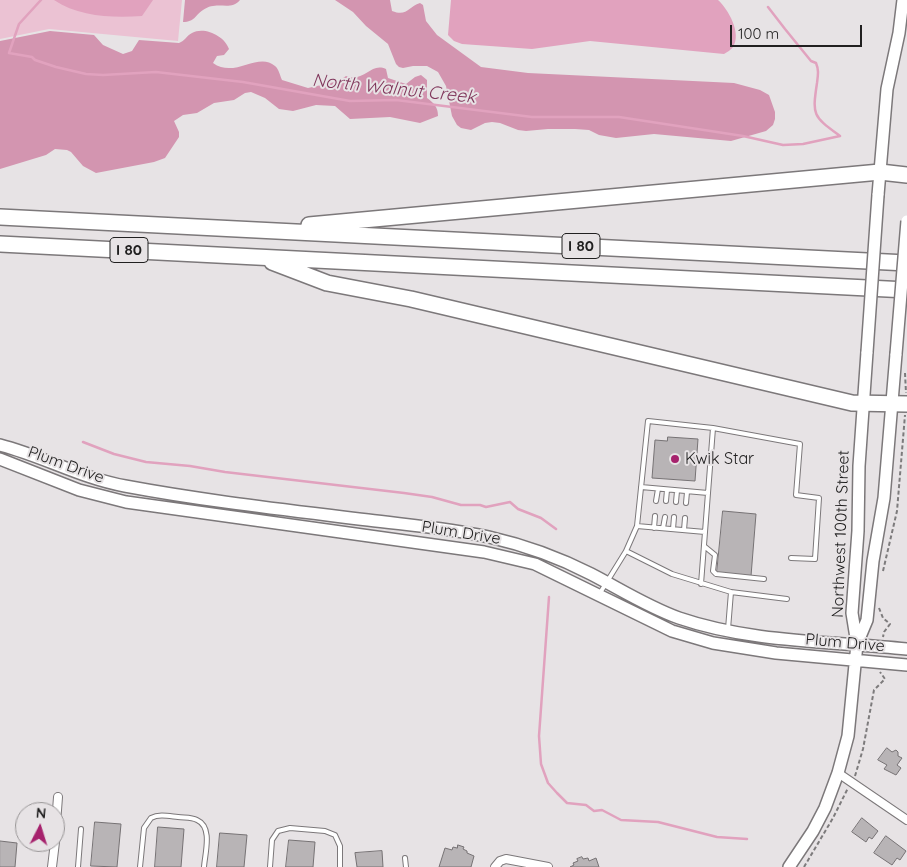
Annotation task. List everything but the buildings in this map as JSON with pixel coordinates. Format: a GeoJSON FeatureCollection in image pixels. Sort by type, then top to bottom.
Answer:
{"type":"FeatureCollection","features":[{"type":"Feature","properties":{"kind":"highway"},"geometry":{"type":"LineString","coordinates":[[255,229],[880,172],[907,175]]}},
{"type":"Feature","properties":{"kind":"highway","name":"I 80"},"geometry":{"type":"LineString","coordinates":[[0,217],[907,263]]}},
{"type":"Feature","properties":{"kind":"highway","name":"I 80"},"geometry":{"type":"LineString","coordinates":[[0,244],[907,290]]}},
{"type":"Feature","properties":{"kind":"highway"},"geometry":{"type":"LineString","coordinates":[[259,256],[327,284],[412,298],[847,402],[901,404]]}},
{"type":"Feature","properties":{"kind":"street","name":"Northwest 100th Street"},"geometry":{"type":"LineString","coordinates":[[857,644],[852,613],[858,531],[859,466],[863,404],[886,89],[899,33],[903,0]]}},
{"type":"Feature","properties":{"kind":"street","name":"Northwest 100th Street"},"geometry":{"type":"LineString","coordinates":[[857,644],[868,620],[873,561],[901,404],[896,354],[907,221]]}},
{"type":"Feature","properties":{"kind":"street","name":"Plum Drive"},"geometry":{"type":"LineString","coordinates":[[0,445],[42,458],[66,469],[105,482],[149,490],[487,536],[540,551],[668,614],[727,631],[748,635],[907,649]]}},
{"type":"Feature","properties":{"kind":"street","name":"Plum Drive"},"geometry":{"type":"LineString","coordinates":[[0,459],[79,490],[126,502],[484,552],[535,564],[672,631],[713,643],[776,652],[907,665]]}},
{"type":"Feature","properties":{"kind":"street"},"geometry":{"type":"LineString","coordinates":[[789,867],[813,832],[825,808],[838,774],[848,736],[857,644]]}},
{"type":"Feature","properties":{"kind":"street"},"geometry":{"type":"LineString","coordinates":[[838,774],[907,820]]}},
{"type":"Feature","properties":{"kind":"street"},"geometry":{"type":"LineString","coordinates":[[58,798],[58,802]]}},
{"type":"Feature","properties":{"kind":"street"},"geometry":{"type":"LineString","coordinates":[[52,867],[53,852]]}},
{"type":"Feature","properties":{"kind":"street"},"geometry":{"type":"LineString","coordinates":[[495,867],[500,861],[506,859],[548,867]]}},
{"type":"Feature","properties":{"kind":"lane"},"geometry":{"type":"LineString","coordinates":[[599,595],[626,551],[637,526],[648,421],[713,428],[800,444],[796,495],[819,498],[815,559],[790,558]]}},
{"type":"Feature","properties":{"kind":"lane"},"geometry":{"type":"LineString","coordinates":[[701,584],[713,428]]}},
{"type":"Feature","properties":{"kind":"lane"},"geometry":{"type":"LineString","coordinates":[[640,487],[708,493]]}},
{"type":"Feature","properties":{"kind":"lane"},"geometry":{"type":"LineString","coordinates":[[656,501],[658,489]]}},
{"type":"Feature","properties":{"kind":"lane"},"geometry":{"type":"LineString","coordinates":[[666,501],[667,490]]}},
{"type":"Feature","properties":{"kind":"lane"},"geometry":{"type":"LineString","coordinates":[[676,502],[677,491]]}},
{"type":"Feature","properties":{"kind":"lane"},"geometry":{"type":"LineString","coordinates":[[686,503],[687,492]]}},
{"type":"Feature","properties":{"kind":"lane"},"geometry":{"type":"LineString","coordinates":[[247,519],[249,504]]}},
{"type":"Feature","properties":{"kind":"lane"},"geometry":{"type":"LineString","coordinates":[[654,528],[655,516]]}},
{"type":"Feature","properties":{"kind":"lane"},"geometry":{"type":"LineString","coordinates":[[663,528],[665,517]]}},
{"type":"Feature","properties":{"kind":"lane"},"geometry":{"type":"LineString","coordinates":[[673,529],[674,517]]}},
{"type":"Feature","properties":{"kind":"lane"},"geometry":{"type":"LineString","coordinates":[[684,530],[685,518]]}},
{"type":"Feature","properties":{"kind":"lane"},"geometry":{"type":"LineString","coordinates":[[637,526],[705,532]]}},
{"type":"Feature","properties":{"kind":"lane"},"geometry":{"type":"LineString","coordinates":[[704,546],[715,555],[713,571],[716,574],[764,579]]}},
{"type":"Feature","properties":{"kind":"lane"},"geometry":{"type":"LineString","coordinates":[[626,551],[672,574],[701,584],[731,592],[787,599]]}},
{"type":"Feature","properties":{"kind":"lane"},"geometry":{"type":"LineString","coordinates":[[727,631],[731,592]]}},
{"type":"Feature","properties":{"kind":"lane"},"geometry":{"type":"LineString","coordinates":[[140,867],[144,828],[151,818],[161,816],[192,819],[203,824],[207,836],[204,867]]}},
{"type":"Feature","properties":{"kind":"lane"},"geometry":{"type":"LineString","coordinates":[[270,867],[274,836],[278,831],[290,828],[325,831],[335,836],[340,846],[340,867]]}},
{"type":"Feature","properties":{"kind":"lane"},"geometry":{"type":"LineString","coordinates":[[78,867],[81,829]]}},
{"type":"Feature","properties":{"kind":"lane"},"geometry":{"type":"LineString","coordinates":[[405,858],[406,867]]}},
{"type":"Feature","properties":{"kind":"path"},"geometry":{"type":"LineString","coordinates":[[881,577],[897,511],[901,404],[907,383],[904,369]]}},
{"type":"Feature","properties":{"kind":"path"},"geometry":{"type":"LineString","coordinates":[[879,601],[879,608],[883,618],[890,624],[884,632]]}},
{"type":"Feature","properties":{"kind":"path"},"geometry":{"type":"LineString","coordinates":[[804,867],[822,839],[855,776],[863,749],[874,690],[885,680],[880,671]]}},
{"type":"Feature","properties":{"kind":"shaded area"},"geometry":{"type":"Polygon","coordinates":[[[0,0],[182,0],[178,41],[49,29],[0,39],[0,0]]]}},
{"type":"Feature","properties":{"kind":"shaded area"},"geometry":{"type":"Polygon","coordinates":[[[54,0],[153,0],[142,16],[120,17],[85,13],[64,6],[54,0]]]}},
{"type":"Feature","properties":{"kind":"shaded area"},"geometry":{"type":"Polygon","coordinates":[[[185,0],[240,0],[228,6],[208,7],[192,20],[183,22],[185,0]]]}},
{"type":"Feature","properties":{"kind":"shaded area"},"geometry":{"type":"Polygon","coordinates":[[[335,0],[390,0],[392,11],[397,13],[407,11],[420,3],[423,5],[426,21],[437,35],[481,67],[528,73],[734,83],[760,90],[769,95],[775,112],[775,119],[773,125],[766,131],[731,141],[654,134],[616,138],[599,135],[589,130],[575,129],[526,131],[492,122],[485,123],[471,130],[461,128],[452,116],[446,86],[438,72],[427,66],[399,67],[388,44],[366,26],[353,12],[335,0]]]}},
{"type":"Feature","properties":{"kind":"shaded area"},"geometry":{"type":"Polygon","coordinates":[[[451,0],[718,0],[730,15],[736,35],[732,48],[724,54],[590,41],[532,49],[462,44],[454,41],[448,35],[451,0]]]}},
{"type":"Feature","properties":{"kind":"shaded area"},"geometry":{"type":"Polygon","coordinates":[[[50,31],[94,35],[103,45],[123,54],[132,51],[139,40],[179,43],[197,31],[208,32],[219,36],[229,49],[224,55],[217,56],[213,63],[221,67],[230,68],[261,61],[268,62],[276,67],[282,80],[308,88],[339,81],[346,76],[358,77],[376,68],[386,69],[388,78],[406,84],[421,75],[427,80],[427,98],[435,105],[438,116],[420,123],[390,117],[350,119],[335,106],[316,105],[293,111],[279,109],[265,98],[251,92],[245,93],[234,100],[214,103],[197,113],[183,115],[174,121],[179,137],[165,158],[154,162],[96,173],[83,166],[71,152],[55,149],[46,155],[0,169],[0,41],[50,31]]]}},
{"type":"Feature","properties":{"kind":"waterway","name":"North Walnut Creek"},"geometry":{"type":"LineString","coordinates":[[41,0],[19,24],[9,53],[32,57],[35,60],[56,67],[86,74],[156,72],[243,82],[350,101],[396,100],[532,117],[619,117],[743,136],[783,145],[803,144],[840,136]]}},
{"type":"Feature","properties":{"kind":"waterway"},"geometry":{"type":"LineString","coordinates":[[768,7],[811,61],[816,63],[818,68],[815,102],[816,114],[824,124],[840,136]]}},
{"type":"Feature","properties":{"kind":"waterway"},"geometry":{"type":"LineString","coordinates":[[83,442],[114,454],[146,462],[404,493],[432,497],[461,505],[480,505],[486,507],[510,502],[518,509],[541,518],[556,529]]}},
{"type":"Feature","properties":{"kind":"waterway"},"geometry":{"type":"LineString","coordinates":[[549,597],[539,736],[541,764],[548,783],[567,803],[586,805],[594,811],[602,810],[621,820],[658,822],[717,837],[747,839]]}},
{"type":"Feature","properties":{"kind":"place","name":"Kwik Star"},"geometry":{"type":"Point","coordinates":[675,459]}}]}
